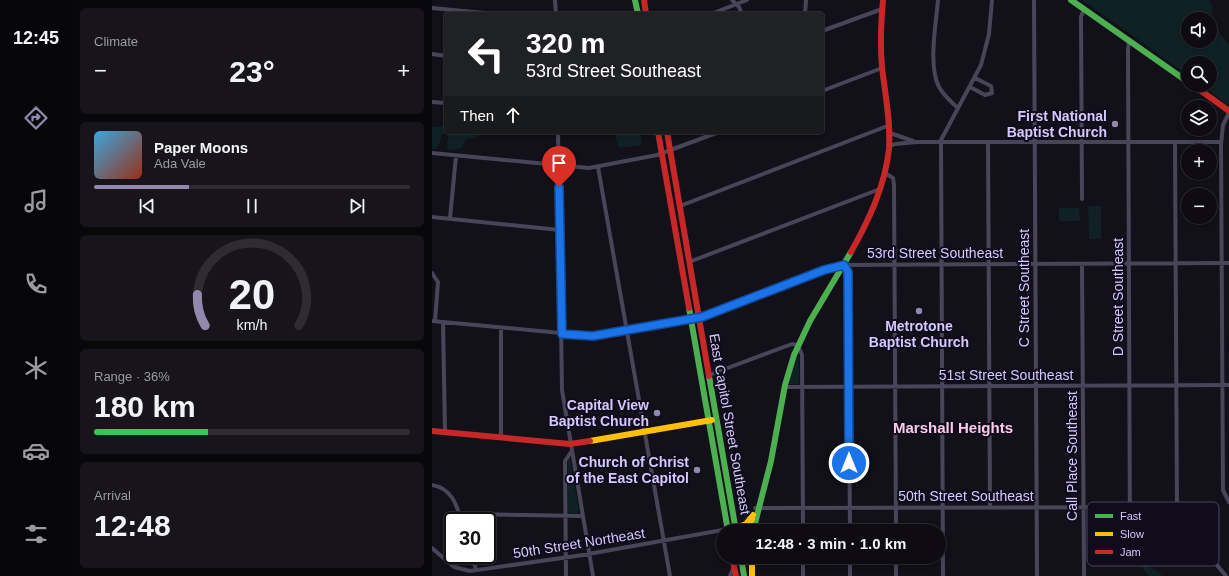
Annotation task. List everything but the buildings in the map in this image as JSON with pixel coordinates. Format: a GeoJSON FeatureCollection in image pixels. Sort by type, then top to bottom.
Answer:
{"type":"FeatureCollection","features":[{"type":"Feature","properties":{"kind":"main road"},"geometry":{"type":"LineString","coordinates":[[635,0],[638,12]]}},
{"type":"Feature","properties":{"kind":"main road"},"geometry":{"type":"LineString","coordinates":[[644,0],[646,12]]}},
{"type":"Feature","properties":{"kind":"main road"},"geometry":{"type":"LineString","coordinates":[[754,524],[757,508],[772,456],[784,387],[798,345],[865,226],[885,173],[890,146],[890,125],[882,68],[883,0]]}},
{"type":"Feature","properties":{"kind":"main road"},"geometry":{"type":"LineString","coordinates":[[1071,0],[1181,77]]}},
{"type":"Feature","properties":{"kind":"main road"},"geometry":{"type":"LineString","coordinates":[[1202,92],[1229,112]]}},
{"type":"Feature","properties":{"kind":"main road"},"geometry":{"type":"LineString","coordinates":[[659,134],[666,152],[691,320],[727,524]]}},
{"type":"Feature","properties":{"kind":"main road","name":"East Capitol Street Southeast"},"geometry":{"type":"LineString","coordinates":[[667,134],[666,152],[680,206],[735,524]]}},
{"type":"Feature","properties":{"kind":"main road"},"geometry":{"type":"LineString","coordinates":[[432,431],[570,444],[717,419]]}},
{"type":"Feature","properties":{"kind":"main road"},"geometry":{"type":"LineString","coordinates":[[750,524],[757,508]]}},
{"type":"Feature","properties":{"kind":"main road"},"geometry":{"type":"LineString","coordinates":[[746,524],[753,516]]}},
{"type":"Feature","properties":{"kind":"main road"},"geometry":{"type":"LineString","coordinates":[[733,564],[736,576]]}},
{"type":"Feature","properties":{"kind":"main road"},"geometry":{"type":"LineString","coordinates":[[742,564],[744,576]]}},
{"type":"Feature","properties":{"kind":"main road"},"geometry":{"type":"LineString","coordinates":[[752,564],[752,576]]}},
{"type":"Feature","properties":{"kind":"street"},"geometry":{"type":"LineString","coordinates":[[555,0],[556,12]]}},
{"type":"Feature","properties":{"kind":"street"},"geometry":{"type":"LineString","coordinates":[[732,0],[741,12]]}},
{"type":"Feature","properties":{"kind":"street"},"geometry":{"type":"LineString","coordinates":[[716,12],[747,0]]}},
{"type":"Feature","properties":{"kind":"street"},"geometry":{"type":"LineString","coordinates":[[805,12],[806,0]]}},
{"type":"Feature","properties":{"kind":"street"},"geometry":{"type":"LineString","coordinates":[[938,0],[935,73],[943,92],[958,108]]}},
{"type":"Feature","properties":{"kind":"street"},"geometry":{"type":"LineString","coordinates":[[943,576],[941,142],[942,135],[975,78],[987,45],[992,0]]}},
{"type":"Feature","properties":{"kind":"street","name":"C Street Southeast"},"geometry":{"type":"LineString","coordinates":[[1034,0],[1037,576]]}},
{"type":"Feature","properties":{"kind":"street"},"geometry":{"type":"LineString","coordinates":[[432,8],[474,12]]}},
{"type":"Feature","properties":{"kind":"street"},"geometry":{"type":"LineString","coordinates":[[824,31],[882,9]]}},
{"type":"Feature","properties":{"kind":"street"},"geometry":{"type":"LineString","coordinates":[[1082,199],[1081,17],[1084,9]]}},
{"type":"Feature","properties":{"kind":"street","name":"D Street Southeast"},"geometry":{"type":"LineString","coordinates":[[1130,41],[1128,50],[1130,502]]}},
{"type":"Feature","properties":{"kind":"street"},"geometry":{"type":"LineString","coordinates":[[432,54],[444,56]]}},
{"type":"Feature","properties":{"kind":"street"},"geometry":{"type":"LineString","coordinates":[[824,90],[882,68]]}},
{"type":"Feature","properties":{"kind":"street"},"geometry":{"type":"LineString","coordinates":[[970,87],[985,95],[992,93],[991,86],[975,78]]}},
{"type":"Feature","properties":{"kind":"street"},"geometry":{"type":"LineString","coordinates":[[432,102],[444,103]]}},
{"type":"Feature","properties":{"kind":"street"},"geometry":{"type":"LineString","coordinates":[[1229,112],[1223,125],[1221,142],[1223,490],[1229,502]]}},
{"type":"Feature","properties":{"kind":"street"},"geometry":{"type":"LineString","coordinates":[[680,206],[890,125]]}},
{"type":"Feature","properties":{"kind":"street"},"geometry":{"type":"LineString","coordinates":[[890,133],[917,142]]}},
{"type":"Feature","properties":{"kind":"street"},"geometry":{"type":"LineString","coordinates":[[558,134],[562,390],[593,576]]}},
{"type":"Feature","properties":{"kind":"street"},"geometry":{"type":"LineString","coordinates":[[432,153],[581,168],[598,167],[666,152],[714,134]]}},
{"type":"Feature","properties":{"kind":"street"},"geometry":{"type":"LineString","coordinates":[[890,146],[895,144],[917,142],[1221,142]]}},
{"type":"Feature","properties":{"kind":"street"},"geometry":{"type":"LineString","coordinates":[[988,142],[990,508]]}},
{"type":"Feature","properties":{"kind":"street"},"geometry":{"type":"LineString","coordinates":[[1175,142],[1176,502]]}},
{"type":"Feature","properties":{"kind":"street"},"geometry":{"type":"LineString","coordinates":[[450,218],[456,156]]}},
{"type":"Feature","properties":{"kind":"street"},"geometry":{"type":"LineString","coordinates":[[598,167],[670,576]]}},
{"type":"Feature","properties":{"kind":"street"},"geometry":{"type":"LineString","coordinates":[[885,173],[893,178],[894,184],[896,524]]}},
{"type":"Feature","properties":{"kind":"street"},"geometry":{"type":"LineString","coordinates":[[689,262],[880,189]]}},
{"type":"Feature","properties":{"kind":"street"},"geometry":{"type":"LineString","coordinates":[[432,217],[560,230]]}},
{"type":"Feature","properties":{"kind":"street","name":"53rd Street Southeast"},"geometry":{"type":"LineString","coordinates":[[434,321],[592,337],[699,318],[824,270],[844,265],[1229,263]]}},
{"type":"Feature","properties":{"kind":"street","name":"Call Place Southeast"},"geometry":{"type":"LineString","coordinates":[[1082,264],[1084,576]]}},
{"type":"Feature","properties":{"kind":"street"},"geometry":{"type":"LineString","coordinates":[[844,265],[848,272],[850,524]]}},
{"type":"Feature","properties":{"kind":"street"},"geometry":{"type":"LineString","coordinates":[[432,273],[438,282],[434,321]]}},
{"type":"Feature","properties":{"kind":"street"},"geometry":{"type":"LineString","coordinates":[[443,322],[445,432]]}},
{"type":"Feature","properties":{"kind":"street"},"geometry":{"type":"LineString","coordinates":[[501,328],[501,438]]}},
{"type":"Feature","properties":{"kind":"street"},"geometry":{"type":"LineString","coordinates":[[709,375],[792,344],[798,345],[802,355],[803,524]]}},
{"type":"Feature","properties":{"kind":"street","name":"51st Street Southeast"},"geometry":{"type":"LineString","coordinates":[[784,387],[1229,385]]}},
{"type":"Feature","properties":{"kind":"street"},"geometry":{"type":"LineString","coordinates":[[566,576],[565,461],[572,452]]}},
{"type":"Feature","properties":{"kind":"street"},"geometry":{"type":"LineString","coordinates":[[432,485],[441,487],[449,494],[459,512]]}},
{"type":"Feature","properties":{"kind":"street","name":"50th Street Southeast"},"geometry":{"type":"LineString","coordinates":[[757,508],[1087,507]]}},
{"type":"Feature","properties":{"kind":"street"},"geometry":{"type":"LineString","coordinates":[[496,515],[583,516]]}},
{"type":"Feature","properties":{"kind":"street","name":"50th Street Northeast"},"geometry":{"type":"LineString","coordinates":[[432,548],[454,567],[466,571],[566,558],[716,532]]}},
{"type":"Feature","properties":{"kind":"street"},"geometry":{"type":"LineString","coordinates":[[474,564],[476,570]]}},
{"type":"Feature","properties":{"kind":"street"},"geometry":{"type":"LineString","coordinates":[[803,564],[803,576]]}},
{"type":"Feature","properties":{"kind":"street"},"geometry":{"type":"LineString","coordinates":[[850,564],[850,576]]}},
{"type":"Feature","properties":{"kind":"street"},"geometry":{"type":"LineString","coordinates":[[896,564],[896,576]]}},
{"type":"Feature","properties":{"kind":"street"},"geometry":{"type":"LineString","coordinates":[[1218,566],[1226,576]]}},
{"type":"Feature","properties":{"kind":"street"},"geometry":{"type":"LineString","coordinates":[[730,576],[734,567]]}},
{"type":"Feature","properties":{"kind":"shaded area"},"geometry":{"type":"Polygon","coordinates":[[[1082,0],[1209,0],[1213,6],[1212,12],[1181,12],[1181,48],[1217,48],[1217,29],[1229,44],[1229,106],[1211,92],[1217,92],[1217,56],[1181,56],[1181,70],[1082,0]]]}},
{"type":"Feature","properties":{"kind":"shaded area"},"geometry":{"type":"Polygon","coordinates":[[[444,126],[444,134],[436,149],[432,149],[432,127],[444,126]]]}},
{"type":"Feature","properties":{"kind":"shaded area"},"geometry":{"type":"Polygon","coordinates":[[[447,134],[479,134],[475,138],[466,139],[462,148],[452,150],[447,149],[447,134]]]}},
{"type":"Feature","properties":{"kind":"shaded area"},"geometry":{"type":"Polygon","coordinates":[[[616,134],[640,134],[642,145],[620,148],[616,141],[616,134]]]}},
{"type":"Feature","properties":{"kind":"shaded area"},"geometry":{"type":"Polygon","coordinates":[[[1088,206],[1101,206],[1101,239],[1089,239],[1088,206]]]}},
{"type":"Feature","properties":{"kind":"shaded area"},"geometry":{"type":"Polygon","coordinates":[[[1059,208],[1079,208],[1080,221],[1059,221],[1059,208]]]}},
{"type":"Feature","properties":{"kind":"shaded area"},"geometry":{"type":"Polygon","coordinates":[[[797,357],[799,357],[799,382],[797,384],[791,384],[789,381],[797,357]]]}},
{"type":"Feature","properties":{"kind":"shaded area"},"geometry":{"type":"Polygon","coordinates":[[[568,459],[570,459],[579,510],[577,513],[570,513],[568,510],[568,459]]]}},
{"type":"Feature","properties":{"kind":"shaded area"},"geometry":{"type":"Polygon","coordinates":[[[1141,566],[1149,566],[1163,576],[1149,576],[1141,566]]]}},
{"type":"Feature","properties":{"kind":"traffic: fast"},"geometry":{"type":"LineString","coordinates":[[635,0],[638,12]]}},
{"type":"Feature","properties":{"kind":"traffic: fast"},"geometry":{"type":"LineString","coordinates":[[1071,0],[1181,77]]}},
{"type":"Feature","properties":{"kind":"traffic: fast"},"geometry":{"type":"LineString","coordinates":[[755,524],[771,461],[785,385],[794,355],[810,321],[851,252]]}},
{"type":"Feature","properties":{"kind":"traffic: fast"},"geometry":{"type":"LineString","coordinates":[[689,308],[727,524]]}},
{"type":"Feature","properties":{"kind":"traffic: fast"},"geometry":{"type":"LineString","coordinates":[[709,376],[735,524]]}},
{"type":"Feature","properties":{"kind":"traffic: fast"},"geometry":{"type":"LineString","coordinates":[[742,564],[744,576]]}},
{"type":"Feature","properties":{"kind":"traffic: slow"},"geometry":{"type":"LineString","coordinates":[[590,441],[712,420]]}},
{"type":"Feature","properties":{"kind":"traffic: slow"},"geometry":{"type":"LineString","coordinates":[[746,524],[753,515]]}},
{"type":"Feature","properties":{"kind":"traffic: slow"},"geometry":{"type":"LineString","coordinates":[[749,524],[752,519]]}},
{"type":"Feature","properties":{"kind":"traffic: slow"},"geometry":{"type":"LineString","coordinates":[[752,564],[752,576]]}},
{"type":"Feature","properties":{"kind":"traffic: jam"},"geometry":{"type":"LineString","coordinates":[[644,0],[646,12]]}},
{"type":"Feature","properties":{"kind":"traffic: jam"},"geometry":{"type":"LineString","coordinates":[[851,252],[864,228],[880,189],[889,149],[888,118],[881,50],[883,0]]}},
{"type":"Feature","properties":{"kind":"traffic: jam"},"geometry":{"type":"LineString","coordinates":[[1203,92],[1229,111]]}},
{"type":"Feature","properties":{"kind":"traffic: jam"},"geometry":{"type":"LineString","coordinates":[[658,134],[689,308]]}},
{"type":"Feature","properties":{"kind":"traffic: jam"},"geometry":{"type":"LineString","coordinates":[[667,134],[709,376]]}},
{"type":"Feature","properties":{"kind":"traffic: jam"},"geometry":{"type":"LineString","coordinates":[[432,431],[570,444],[590,441]]}},
{"type":"Feature","properties":{"kind":"traffic: jam"},"geometry":{"type":"LineString","coordinates":[[733,564],[736,576]]}},
{"type":"Feature","properties":{"kind":"place","name":"First National Baptist Church"},"geometry":{"type":"Point","coordinates":[1115,124]}},
{"type":"Feature","properties":{"kind":"place","name":"Metrotone Baptist Church"},"geometry":{"type":"Point","coordinates":[919,311]}},
{"type":"Feature","properties":{"kind":"place","name":"Capital View Baptist Church"},"geometry":{"type":"Point","coordinates":[657,413]}},
{"type":"Feature","properties":{"kind":"place","name":"Church of Christ of the East Capitol"},"geometry":{"type":"Point","coordinates":[697,470]}},
{"type":"Feature","properties":{"kind":"district","name":"Marshall Heights"},"geometry":{"type":"Point","coordinates":[953,428]}},
{"type":"Feature","properties":{"kind":"route"},"geometry":{"type":"LineString","coordinates":[[559,187],[562,334],[586,337],[691,320],[824,270],[844,265],[848,272],[849,463]]}}]}
